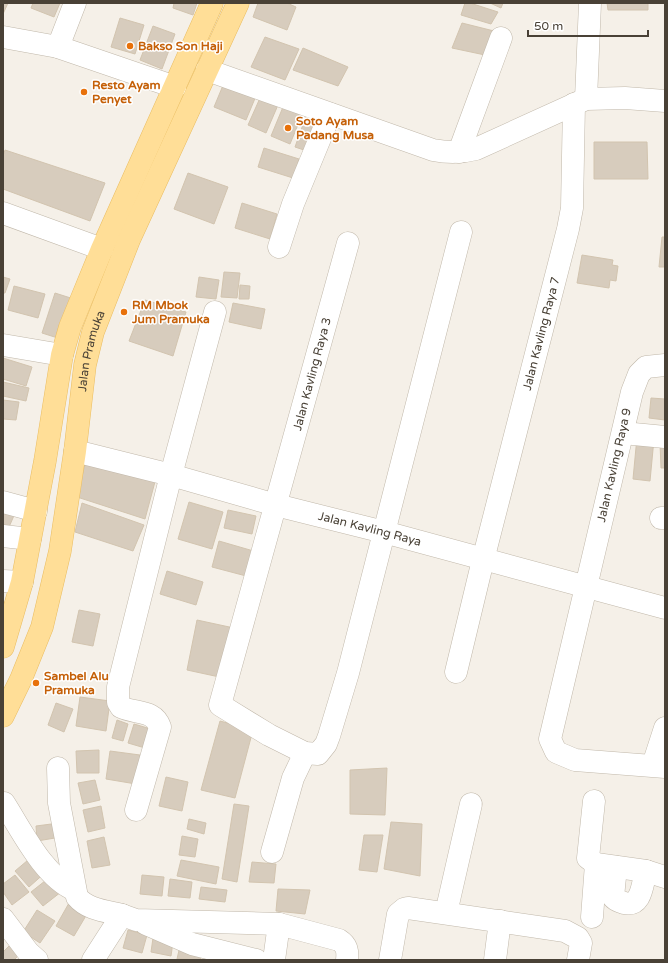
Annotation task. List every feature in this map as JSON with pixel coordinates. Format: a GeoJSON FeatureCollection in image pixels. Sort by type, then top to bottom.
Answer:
{"type":"FeatureCollection","features":[{"type":"Feature","properties":{"kind":"main road","name":"Jalan Pramuka"},"geometry":{"type":"LineString","coordinates":[[3,716],[22,679],[42,627],[60,551],[75,451],[77,420],[85,365],[93,332],[129,240],[238,3]]}},
{"type":"Feature","properties":{"kind":"main road","name":"Jalan Pramuka"},"geometry":{"type":"LineString","coordinates":[[3,647],[12,581],[30,539],[52,420],[62,355],[70,327],[102,249],[208,11]]}},
{"type":"Feature","properties":{"kind":"main road"},"geometry":{"type":"LineString","coordinates":[[208,11],[226,29]]}},
{"type":"Feature","properties":{"kind":"main road"},"geometry":{"type":"LineString","coordinates":[[154,135],[174,144]]}},
{"type":"Feature","properties":{"kind":"main road"},"geometry":{"type":"LineString","coordinates":[[52,420],[77,420]]}},
{"type":"Feature","properties":{"kind":"street"},"geometry":{"type":"LineString","coordinates":[[58,47],[75,3]]}},
{"type":"Feature","properties":{"kind":"street","name":"Jalan Kavling Raya 7"},"geometry":{"type":"LineString","coordinates":[[456,672],[483,560],[568,229],[572,208],[580,102],[590,3]]}},
{"type":"Feature","properties":{"kind":"street"},"geometry":{"type":"LineString","coordinates":[[3,37],[58,47],[175,87]]}},
{"type":"Feature","properties":{"kind":"street"},"geometry":{"type":"LineString","coordinates":[[459,152],[501,38]]}},
{"type":"Feature","properties":{"kind":"street"},"geometry":{"type":"LineString","coordinates":[[207,70],[433,150],[459,152],[476,149],[580,102],[625,98],[665,101]]}},
{"type":"Feature","properties":{"kind":"street"},"geometry":{"type":"LineString","coordinates":[[279,247],[293,204],[330,114]]}},
{"type":"Feature","properties":{"kind":"street"},"geometry":{"type":"LineString","coordinates":[[3,213],[102,249]]}},
{"type":"Feature","properties":{"kind":"street"},"geometry":{"type":"LineString","coordinates":[[272,852],[293,778],[305,753],[318,754],[330,736],[348,673],[461,232]]}},
{"type":"Feature","properties":{"kind":"street","name":"Jalan Kavling Raya 3"},"geometry":{"type":"LineString","coordinates":[[305,753],[269,735],[220,705],[348,243]]}},
{"type":"Feature","properties":{"kind":"street"},"geometry":{"type":"LineString","coordinates":[[136,810],[160,727],[158,720],[152,714],[120,707],[118,702],[118,687],[171,474],[215,312]]}},
{"type":"Feature","properties":{"kind":"street"},"geometry":{"type":"LineString","coordinates":[[3,345],[62,355]]}},
{"type":"Feature","properties":{"kind":"street","name":"Jalan Kavling Raya 9"},"geometry":{"type":"LineString","coordinates":[[659,766],[628,765],[575,760],[556,752],[550,739],[632,392],[639,374],[646,367],[665,365]]}},
{"type":"Feature","properties":{"kind":"street"},"geometry":{"type":"LineString","coordinates":[[623,433],[665,437]]}},
{"type":"Feature","properties":{"kind":"street","name":"Jalan Kavling Raya"},"geometry":{"type":"LineString","coordinates":[[75,451],[171,474],[276,505],[384,532],[665,608]]}},
{"type":"Feature","properties":{"kind":"street"},"geometry":{"type":"LineString","coordinates":[[3,502],[36,511]]}},
{"type":"Feature","properties":{"kind":"street"},"geometry":{"type":"LineString","coordinates":[[3,536],[30,539]]}},
{"type":"Feature","properties":{"kind":"street"},"geometry":{"type":"LineString","coordinates":[[659,766],[665,728]]}},
{"type":"Feature","properties":{"kind":"street"},"geometry":{"type":"LineString","coordinates":[[58,768],[59,803],[77,896],[86,904],[100,910],[129,917],[185,942],[256,960]]}},
{"type":"Feature","properties":{"kind":"street"},"geometry":{"type":"LineString","coordinates":[[594,801],[588,858],[606,865],[655,874],[636,902],[631,904],[619,901],[613,897],[606,865]]}},
{"type":"Feature","properties":{"kind":"street"},"geometry":{"type":"LineString","coordinates":[[4,803],[37,855],[57,878],[75,890]]}},
{"type":"Feature","properties":{"kind":"street"},"geometry":{"type":"LineString","coordinates":[[446,913],[471,804]]}},
{"type":"Feature","properties":{"kind":"street"},"geometry":{"type":"LineString","coordinates":[[592,917],[606,865]]}},
{"type":"Feature","properties":{"kind":"street"},"geometry":{"type":"LineString","coordinates":[[390,960],[397,919],[400,911],[408,908],[500,921],[574,934],[581,943],[578,960]]}},
{"type":"Feature","properties":{"kind":"street"},"geometry":{"type":"LineString","coordinates":[[129,917],[279,924],[339,940],[348,950],[347,960]]}},
{"type":"Feature","properties":{"kind":"street"},"geometry":{"type":"LineString","coordinates":[[93,960],[129,917]]}},
{"type":"Feature","properties":{"kind":"street"},"geometry":{"type":"LineString","coordinates":[[3,919],[28,952],[37,960]]}},
{"type":"Feature","properties":{"kind":"street"},"geometry":{"type":"LineString","coordinates":[[495,960],[500,921]]}},
{"type":"Feature","properties":{"kind":"street"},"geometry":{"type":"LineString","coordinates":[[274,960],[279,924]]}},
{"type":"Feature","properties":{"kind":"building"},"geometry":{"type":"Polygon","coordinates":[[[3,3],[8,3],[3,14],[3,3]]]}},
{"type":"Feature","properties":{"kind":"building"},"geometry":{"type":"Polygon","coordinates":[[[33,3],[60,3],[54,17],[31,8],[33,3]]]}},
{"type":"Feature","properties":{"kind":"building"},"geometry":{"type":"Polygon","coordinates":[[[174,3],[197,3],[193,15],[173,8],[174,3]]]}},
{"type":"Feature","properties":{"kind":"building"},"geometry":{"type":"Polygon","coordinates":[[[258,3],[287,3],[296,7],[287,30],[253,17],[258,3]]]}},
{"type":"Feature","properties":{"kind":"building"},"geometry":{"type":"Polygon","coordinates":[[[465,3],[470,3],[498,12],[491,24],[461,15],[465,3]]]}},
{"type":"Feature","properties":{"kind":"building"},"geometry":{"type":"Polygon","coordinates":[[[490,3],[503,3],[501,8],[490,3]]]}},
{"type":"Feature","properties":{"kind":"building"},"geometry":{"type":"Polygon","coordinates":[[[607,3],[648,3],[648,10],[608,10],[607,3]]]}},
{"type":"Feature","properties":{"kind":"building"},"geometry":{"type":"Polygon","coordinates":[[[120,18],[144,25],[135,54],[111,47],[120,18]]]}},
{"type":"Feature","properties":{"kind":"building"},"geometry":{"type":"Polygon","coordinates":[[[462,23],[494,31],[485,55],[452,48],[462,23]]]}},
{"type":"Feature","properties":{"kind":"building"},"geometry":{"type":"Polygon","coordinates":[[[153,26],[175,34],[162,69],[140,60],[153,26]]]}},
{"type":"Feature","properties":{"kind":"building"},"geometry":{"type":"Polygon","coordinates":[[[265,37],[299,49],[285,80],[251,67],[265,37]]]}},
{"type":"Feature","properties":{"kind":"building"},"geometry":{"type":"Polygon","coordinates":[[[303,48],[348,67],[338,86],[293,70],[303,48]]]}},
{"type":"Feature","properties":{"kind":"building"},"geometry":{"type":"Polygon","coordinates":[[[224,83],[256,96],[246,120],[214,107],[224,83]]]}},
{"type":"Feature","properties":{"kind":"building"},"geometry":{"type":"Polygon","coordinates":[[[260,98],[278,105],[266,133],[248,125],[260,98]]]}},
{"type":"Feature","properties":{"kind":"building"},"geometry":{"type":"Polygon","coordinates":[[[283,107],[302,115],[290,144],[271,136],[283,107]]]}},
{"type":"Feature","properties":{"kind":"building"},"geometry":{"type":"Polygon","coordinates":[[[306,116],[324,123],[313,153],[295,147],[306,116]]]}},
{"type":"Feature","properties":{"kind":"building"},"geometry":{"type":"Polygon","coordinates":[[[594,142],[647,142],[648,179],[594,179],[594,142]]]}},
{"type":"Feature","properties":{"kind":"building"},"geometry":{"type":"Polygon","coordinates":[[[264,148],[299,159],[293,178],[258,167],[264,148]]]}},
{"type":"Feature","properties":{"kind":"building"},"geometry":{"type":"Polygon","coordinates":[[[5,150],[105,183],[90,221],[3,189],[3,156],[5,150]]]}},
{"type":"Feature","properties":{"kind":"building"},"geometry":{"type":"Polygon","coordinates":[[[188,173],[228,187],[214,224],[174,209],[188,173]]]}},
{"type":"Feature","properties":{"kind":"building"},"geometry":{"type":"Polygon","coordinates":[[[242,203],[277,214],[270,239],[235,228],[242,203]]]}},
{"type":"Feature","properties":{"kind":"building"},"geometry":{"type":"Polygon","coordinates":[[[662,237],[665,237],[665,267],[659,267],[662,237]]]}},
{"type":"Feature","properties":{"kind":"building"},"geometry":{"type":"Polygon","coordinates":[[[582,255],[613,260],[612,265],[618,266],[616,281],[610,280],[609,288],[577,283],[582,255]]]}},
{"type":"Feature","properties":{"kind":"building"},"geometry":{"type":"Polygon","coordinates":[[[224,272],[240,273],[237,298],[221,297],[224,272]]]}},
{"type":"Feature","properties":{"kind":"building"},"geometry":{"type":"Polygon","coordinates":[[[3,277],[10,279],[5,293],[3,293],[3,277]]]}},
{"type":"Feature","properties":{"kind":"building"},"geometry":{"type":"Polygon","coordinates":[[[199,277],[219,280],[216,299],[196,297],[199,277]]]}},
{"type":"Feature","properties":{"kind":"building"},"geometry":{"type":"Polygon","coordinates":[[[240,285],[250,286],[249,299],[239,299],[240,285]]]}},
{"type":"Feature","properties":{"kind":"building"},"geometry":{"type":"Polygon","coordinates":[[[14,286],[45,294],[38,318],[8,310],[14,286]]]}},
{"type":"Feature","properties":{"kind":"building"},"geometry":{"type":"Polygon","coordinates":[[[55,293],[77,300],[64,340],[42,333],[55,293]]]}},
{"type":"Feature","properties":{"kind":"building"},"geometry":{"type":"Polygon","coordinates":[[[145,300],[186,312],[173,356],[129,341],[145,300]]]}},
{"type":"Feature","properties":{"kind":"building"},"geometry":{"type":"Polygon","coordinates":[[[233,303],[265,309],[261,329],[229,322],[233,303]]]}},
{"type":"Feature","properties":{"kind":"building"},"geometry":{"type":"Polygon","coordinates":[[[3,358],[32,367],[26,386],[3,379],[3,358]]]}},
{"type":"Feature","properties":{"kind":"building"},"geometry":{"type":"Polygon","coordinates":[[[3,382],[29,388],[26,401],[3,396],[3,382]]]}},
{"type":"Feature","properties":{"kind":"building"},"geometry":{"type":"Polygon","coordinates":[[[651,398],[665,399],[665,420],[649,418],[651,398]]]}},
{"type":"Feature","properties":{"kind":"building"},"geometry":{"type":"Polygon","coordinates":[[[3,400],[19,402],[16,420],[3,419],[3,400]]]}},
{"type":"Feature","properties":{"kind":"building"},"geometry":{"type":"Polygon","coordinates":[[[637,437],[654,439],[650,481],[633,479],[637,437]]]}},
{"type":"Feature","properties":{"kind":"building"},"geometry":{"type":"Polygon","coordinates":[[[660,443],[665,443],[665,468],[661,468],[660,443]]]}},
{"type":"Feature","properties":{"kind":"building"},"geometry":{"type":"Polygon","coordinates":[[[86,460],[156,478],[145,519],[77,497],[86,460]]]}},
{"type":"Feature","properties":{"kind":"building"},"geometry":{"type":"Polygon","coordinates":[[[189,502],[223,512],[212,549],[178,539],[189,502]]]}},
{"type":"Feature","properties":{"kind":"building"},"geometry":{"type":"Polygon","coordinates":[[[82,503],[144,525],[133,551],[75,532],[82,503]]]}},
{"type":"Feature","properties":{"kind":"building"},"geometry":{"type":"Polygon","coordinates":[[[3,508],[16,511],[9,527],[3,525],[3,508]]]}},
{"type":"Feature","properties":{"kind":"building"},"geometry":{"type":"Polygon","coordinates":[[[228,510],[256,516],[252,534],[224,528],[228,510]]]}},
{"type":"Feature","properties":{"kind":"building"},"geometry":{"type":"Polygon","coordinates":[[[219,541],[257,552],[250,577],[212,567],[219,541]]]}},
{"type":"Feature","properties":{"kind":"building"},"geometry":{"type":"Polygon","coordinates":[[[167,571],[203,582],[196,605],[160,594],[167,571]]]}},
{"type":"Feature","properties":{"kind":"building"},"geometry":{"type":"Polygon","coordinates":[[[79,610],[100,614],[93,646],[72,642],[79,610]]]}},
{"type":"Feature","properties":{"kind":"building"},"geometry":{"type":"Polygon","coordinates":[[[197,620],[234,628],[224,678],[187,670],[197,620]]]}},
{"type":"Feature","properties":{"kind":"building"},"geometry":{"type":"Polygon","coordinates":[[[80,697],[110,701],[106,731],[76,726],[80,697]]]}},
{"type":"Feature","properties":{"kind":"building"},"geometry":{"type":"Polygon","coordinates":[[[56,703],[73,709],[64,732],[48,725],[56,703]]]}},
{"type":"Feature","properties":{"kind":"building"},"geometry":{"type":"Polygon","coordinates":[[[117,720],[128,724],[123,741],[112,738],[117,720]]]}},
{"type":"Feature","properties":{"kind":"building"},"geometry":{"type":"Polygon","coordinates":[[[220,721],[253,730],[235,798],[201,790],[220,721]]]}},
{"type":"Feature","properties":{"kind":"building"},"geometry":{"type":"Polygon","coordinates":[[[134,724],[151,729],[145,748],[128,743],[134,724]]]}},
{"type":"Feature","properties":{"kind":"building"},"geometry":{"type":"Polygon","coordinates":[[[99,750],[99,773],[77,773],[76,751],[99,750]]]}},
{"type":"Feature","properties":{"kind":"building"},"geometry":{"type":"Polygon","coordinates":[[[110,751],[140,755],[136,784],[106,779],[110,751]]]}},
{"type":"Feature","properties":{"kind":"building"},"geometry":{"type":"Polygon","coordinates":[[[387,768],[385,815],[350,814],[350,770],[387,768]]]}},
{"type":"Feature","properties":{"kind":"building"},"geometry":{"type":"Polygon","coordinates":[[[166,777],[188,782],[182,811],[159,806],[166,777]]]}},
{"type":"Feature","properties":{"kind":"building"},"geometry":{"type":"Polygon","coordinates":[[[95,780],[100,800],[83,804],[78,783],[95,780]]]}},
{"type":"Feature","properties":{"kind":"building"},"geometry":{"type":"Polygon","coordinates":[[[234,804],[249,806],[237,882],[222,879],[234,804]]]}},
{"type":"Feature","properties":{"kind":"building"},"geometry":{"type":"Polygon","coordinates":[[[101,806],[105,828],[88,832],[83,810],[101,806]]]}},
{"type":"Feature","properties":{"kind":"building"},"geometry":{"type":"Polygon","coordinates":[[[189,819],[206,823],[204,834],[187,829],[189,819]]]}},
{"type":"Feature","properties":{"kind":"building"},"geometry":{"type":"Polygon","coordinates":[[[391,822],[422,824],[420,876],[384,869],[391,822]]]}},
{"type":"Feature","properties":{"kind":"building"},"geometry":{"type":"Polygon","coordinates":[[[59,823],[61,837],[37,841],[36,826],[59,823]]]}},
{"type":"Feature","properties":{"kind":"building"},"geometry":{"type":"Polygon","coordinates":[[[364,835],[383,835],[377,872],[359,870],[364,835]]]}},
{"type":"Feature","properties":{"kind":"building"},"geometry":{"type":"Polygon","coordinates":[[[182,836],[198,839],[195,857],[179,855],[182,836]]]}},
{"type":"Feature","properties":{"kind":"building"},"geometry":{"type":"Polygon","coordinates":[[[104,837],[110,865],[92,868],[87,841],[104,837]]]}},
{"type":"Feature","properties":{"kind":"building"},"geometry":{"type":"Polygon","coordinates":[[[34,855],[47,871],[29,887],[15,871],[34,855]]]}},
{"type":"Feature","properties":{"kind":"building"},"geometry":{"type":"Polygon","coordinates":[[[181,860],[219,867],[216,884],[177,876],[181,860]]]}},
{"type":"Feature","properties":{"kind":"building"},"geometry":{"type":"Polygon","coordinates":[[[252,862],[276,864],[274,883],[249,882],[252,862]]]}},
{"type":"Feature","properties":{"kind":"building"},"geometry":{"type":"Polygon","coordinates":[[[15,875],[29,892],[12,905],[3,892],[3,884],[15,875]]]}},
{"type":"Feature","properties":{"kind":"building"},"geometry":{"type":"Polygon","coordinates":[[[142,875],[164,877],[162,896],[140,894],[142,875]]]}},
{"type":"Feature","properties":{"kind":"building"},"geometry":{"type":"Polygon","coordinates":[[[50,877],[61,892],[43,906],[31,892],[50,877]]]}},
{"type":"Feature","properties":{"kind":"building"},"geometry":{"type":"Polygon","coordinates":[[[170,879],[192,882],[190,898],[168,896],[170,879]]]}},
{"type":"Feature","properties":{"kind":"building"},"geometry":{"type":"Polygon","coordinates":[[[201,887],[227,890],[225,902],[199,899],[201,887]]]}},
{"type":"Feature","properties":{"kind":"building"},"geometry":{"type":"Polygon","coordinates":[[[278,889],[310,890],[305,914],[276,911],[278,889]]]}},
{"type":"Feature","properties":{"kind":"building"},"geometry":{"type":"Polygon","coordinates":[[[69,903],[87,914],[74,936],[56,926],[69,903]]]}},
{"type":"Feature","properties":{"kind":"building"},"geometry":{"type":"Polygon","coordinates":[[[37,910],[55,921],[40,943],[23,932],[37,910]]]}},
{"type":"Feature","properties":{"kind":"building"},"geometry":{"type":"Polygon","coordinates":[[[128,930],[147,935],[142,953],[123,948],[128,930]]]}},
{"type":"Feature","properties":{"kind":"building"},"geometry":{"type":"Polygon","coordinates":[[[153,938],[173,942],[171,956],[151,952],[153,938]]]}},
{"type":"Feature","properties":{"kind":"building"},"geometry":{"type":"Polygon","coordinates":[[[11,944],[21,953],[14,960],[3,960],[3,952],[11,944]]]}},
{"type":"Feature","properties":{"kind":"building"},"geometry":{"type":"Polygon","coordinates":[[[180,946],[202,951],[200,960],[177,959],[180,946]]]}},
{"type":"Feature","properties":{"kind":"place","name":"Bakso Son Haji"},"geometry":{"type":"Point","coordinates":[130,46]}},
{"type":"Feature","properties":{"kind":"place","name":"Resto Ayam Penyet"},"geometry":{"type":"Point","coordinates":[84,92]}},
{"type":"Feature","properties":{"kind":"place","name":"Soto Ayam Padang Musa"},"geometry":{"type":"Point","coordinates":[288,128]}},
{"type":"Feature","properties":{"kind":"place","name":"RM Mbok Jum Pramuka"},"geometry":{"type":"Point","coordinates":[124,312]}},
{"type":"Feature","properties":{"kind":"place","name":"Sambel Alu Pramuka"},"geometry":{"type":"Point","coordinates":[36,683]}}]}
